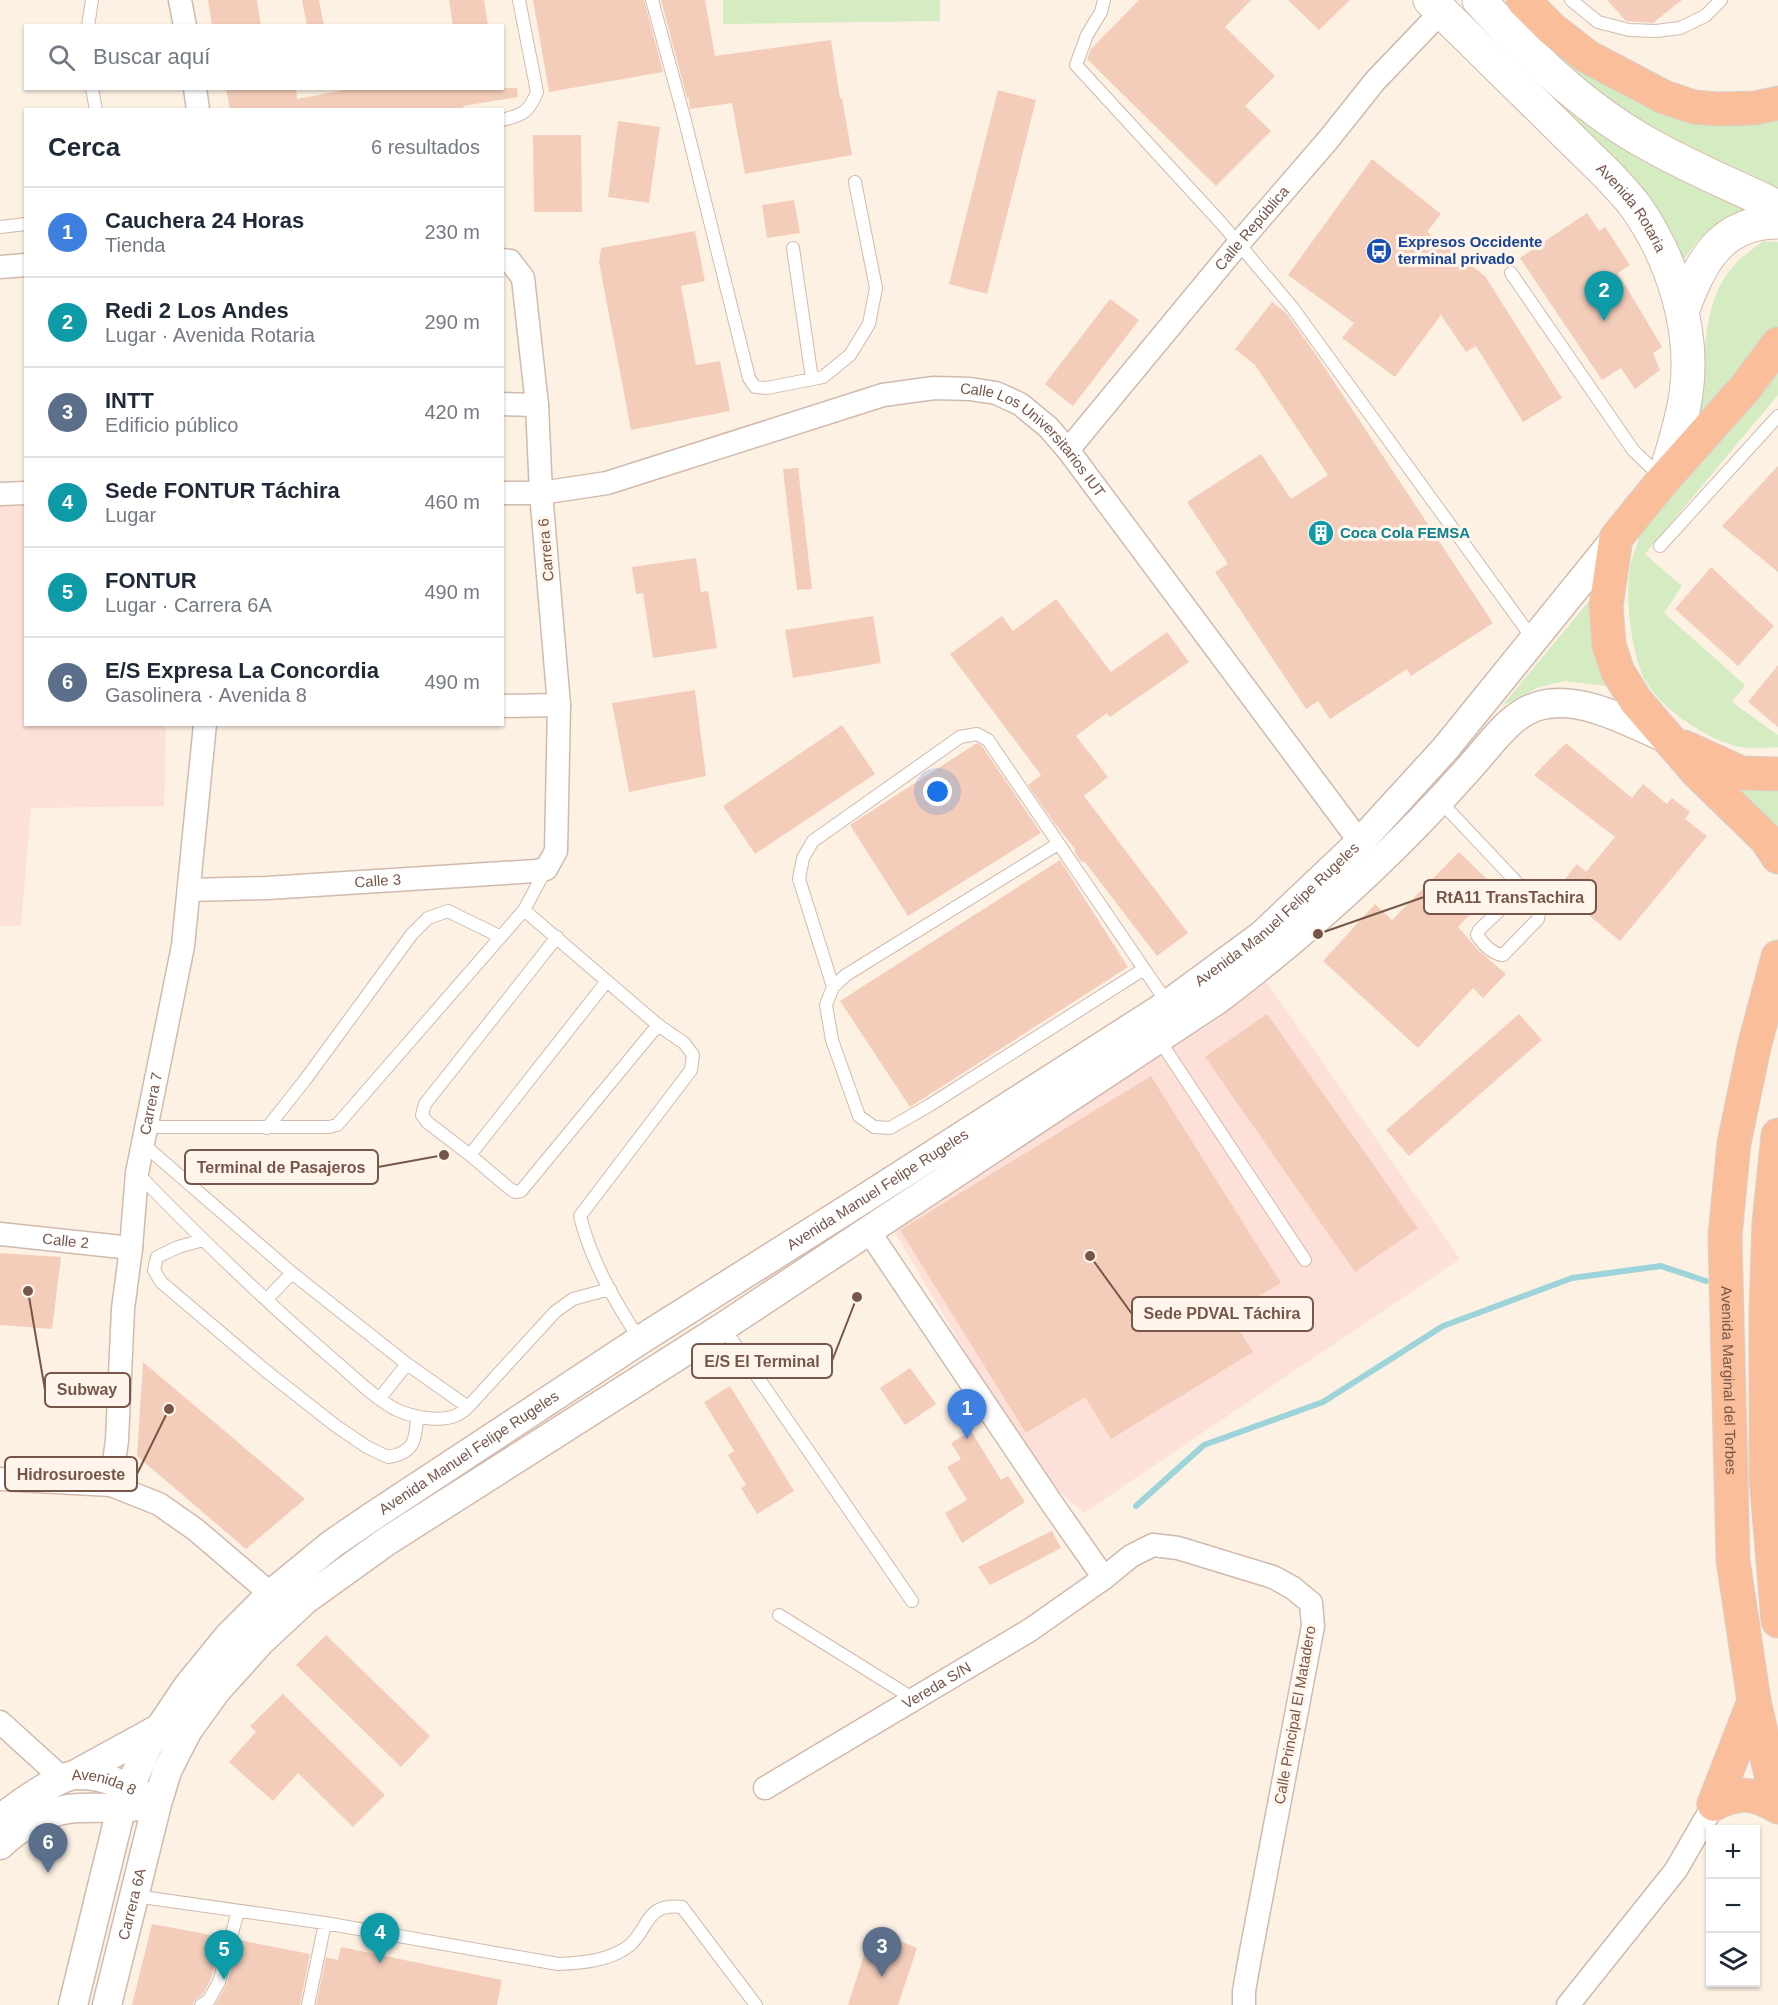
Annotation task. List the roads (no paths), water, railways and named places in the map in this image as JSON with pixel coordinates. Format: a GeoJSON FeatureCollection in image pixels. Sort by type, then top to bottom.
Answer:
{"type":"FeatureCollection","features":[{"type":"Feature","properties":{"kind":"highway"},"geometry":{"type":"LineString","coordinates":[[1524,0],[1552,29],[1588,57],[1664,97],[1694,107],[1717,109],[1755,108],[1778,104]]}},
{"type":"Feature","properties":{"kind":"highway"},"geometry":{"type":"LineString","coordinates":[[1778,344],[1746,387],[1664,479],[1616,538],[1606,606],[1609,645],[1618,672],[1636,701],[1698,773],[1766,839],[1778,857]]}},
{"type":"Feature","properties":{"kind":"highway"},"geometry":{"type":"LineString","coordinates":[[1671,741],[1742,773],[1778,774]]}},
{"type":"Feature","properties":{"kind":"highway","name":"Avenida Marginal del Torbes"},"geometry":{"type":"LineString","coordinates":[[1778,957],[1754,1047],[1734,1143],[1725,1236],[1733,1560],[1754,1701],[1778,1806]]}},
{"type":"Feature","properties":{"kind":"highway"},"geometry":{"type":"LineString","coordinates":[[1778,1135],[1769,1223],[1766,1477],[1778,1622]]}},
{"type":"Feature","properties":{"kind":"highway"},"geometry":{"type":"LineString","coordinates":[[1714,1804],[1754,1701]]}},
{"type":"Feature","properties":{"kind":"highway"},"geometry":{"type":"LineString","coordinates":[[1714,1804],[1731,1796],[1758,1796],[1778,1806]]}},
{"type":"Feature","properties":{"kind":"main road"},"geometry":{"type":"LineString","coordinates":[[1479,0],[1522,47],[1586,101],[1628,132],[1704,173],[1778,207]]}},
{"type":"Feature","properties":{"kind":"main road","name":"Avenida Rotaria"},"geometry":{"type":"LineString","coordinates":[[1436,6],[1609,176],[1636,207],[1661,249],[1683,309],[1688,362],[1686,394],[1679,429],[1664,479]]}},
{"type":"Feature","properties":{"kind":"main road"},"geometry":{"type":"LineString","coordinates":[[1683,309],[1697,273],[1712,250],[1734,233],[1764,222],[1778,222]]}},
{"type":"Feature","properties":{"kind":"street"},"geometry":{"type":"LineString","coordinates":[[180,0],[184,24]]}},
{"type":"Feature","properties":{"kind":"street","name":"Calle República"},"geometry":{"type":"LineString","coordinates":[[1068,450],[1239,243],[1328,140],[1436,6]]}},
{"type":"Feature","properties":{"kind":"street"},"geometry":{"type":"LineString","coordinates":[[195,90],[198,108]]}},
{"type":"Feature","properties":{"kind":"street","name":"Carrera 6"},"geometry":{"type":"LineString","coordinates":[[504,260],[510,261],[523,278],[537,405],[559,705],[551,860]]}},
{"type":"Feature","properties":{"kind":"street"},"geometry":{"type":"LineString","coordinates":[[0,267],[24,265]]}},
{"type":"Feature","properties":{"kind":"street","name":"Calle Los Universitarios IUT"},"geometry":{"type":"LineString","coordinates":[[504,493],[542,493],[607,483],[874,398],[934,388],[970,388],[996,393],[1020,404],[1048,427],[1068,450],[1360,842]]}},
{"type":"Feature","properties":{"kind":"street"},"geometry":{"type":"LineString","coordinates":[[504,404],[537,405]]}},
{"type":"Feature","properties":{"kind":"street"},"geometry":{"type":"LineString","coordinates":[[0,494],[24,493]]}},
{"type":"Feature","properties":{"kind":"street","name":"Avenida Manuel Felipe Rugeles"},"geometry":{"type":"LineString","coordinates":[[126,1799],[147,1747],[188,1686],[228,1637],[271,1594],[332,1544],[640,1340],[1168,1004],[1262,935],[1360,842],[1445,750],[1616,538]]}},
{"type":"Feature","properties":{"kind":"street","name":"Avenida Manuel Felipe Rugeles"},"geometry":{"type":"LineString","coordinates":[[157,1804],[167,1771],[177,1750],[188,1730],[216,1691],[260,1642],[305,1600],[387,1541],[723,1327],[1217,1000],[1272,959],[1392,850],[1511,722],[1525,710],[1559,702],[1585,705],[1671,741]]}},
{"type":"Feature","properties":{"kind":"street"},"geometry":{"type":"LineString","coordinates":[[504,706],[559,705]]}},
{"type":"Feature","properties":{"kind":"street","name":"Carrera 7"},"geometry":{"type":"LineString","coordinates":[[111,1485],[117,1440],[123,1309],[132,1248],[137,1173],[183,946],[205,726]]}},
{"type":"Feature","properties":{"kind":"street","name":"Calle 3"},"geometry":{"type":"LineString","coordinates":[[189,890],[267,888],[551,860]]}},
{"type":"Feature","properties":{"kind":"street"},"geometry":{"type":"LineString","coordinates":[[868,1230],[1104,1578]]}},
{"type":"Feature","properties":{"kind":"street","name":"Calle 2"},"geometry":{"type":"LineString","coordinates":[[0,1234],[132,1248]]}},
{"type":"Feature","properties":{"kind":"street"},"geometry":{"type":"LineString","coordinates":[[0,1479],[111,1485],[159,1504],[196,1530],[271,1594]]}},
{"type":"Feature","properties":{"kind":"street","name":"Calle Principal El Matadero"},"geometry":{"type":"LineString","coordinates":[[1104,1578],[1131,1556],[1153,1545],[1178,1548],[1273,1577],[1293,1587],[1311,1603],[1313,1626],[1250,1957],[1244,2005]]}},
{"type":"Feature","properties":{"kind":"street","name":"Vereda S/N"},"geometry":{"type":"LineString","coordinates":[[765,1788],[1030,1630],[1104,1578]]}},
{"type":"Feature","properties":{"kind":"street"},"geometry":{"type":"LineString","coordinates":[[0,1722],[68,1777],[158,1729]]}},
{"type":"Feature","properties":{"kind":"street","name":"Avenida 8"},"geometry":{"type":"LineString","coordinates":[[0,1820],[31,1796],[68,1777],[104,1779],[126,1799]]}},
{"type":"Feature","properties":{"kind":"street"},"geometry":{"type":"LineString","coordinates":[[73,2005],[126,1799]]}},
{"type":"Feature","properties":{"kind":"street","name":"Avenida 8"},"geometry":{"type":"LineString","coordinates":[[0,1845],[24,1825],[53,1812],[126,1799],[157,1804]]}},
{"type":"Feature","properties":{"kind":"street","name":"Carrera 6A"},"geometry":{"type":"LineString","coordinates":[[107,2005],[157,1804]]}},
{"type":"Feature","properties":{"kind":"street"},"geometry":{"type":"LineString","coordinates":[[1568,2005],[1676,1870],[1714,1804]]}},
{"type":"Feature","properties":{"kind":"lane"},"geometry":{"type":"LineString","coordinates":[[88,24],[92,0]]}},
{"type":"Feature","properties":{"kind":"lane"},"geometry":{"type":"LineString","coordinates":[[504,120],[520,116],[531,106],[537,92],[519,0]]}},
{"type":"Feature","properties":{"kind":"lane"},"geometry":{"type":"LineString","coordinates":[[652,0],[684,117],[749,378],[755,387],[768,388],[824,377],[850,355],[869,324],[876,288],[855,182]]}},
{"type":"Feature","properties":{"kind":"lane"},"geometry":{"type":"LineString","coordinates":[[1104,0],[1101,12],[1087,35],[1076,65],[1239,243],[1292,307],[1534,640]]}},
{"type":"Feature","properties":{"kind":"lane"},"geometry":{"type":"LineString","coordinates":[[1571,0],[1598,22],[1629,30],[1656,32],[1680,28],[1705,16],[1721,0]]}},
{"type":"Feature","properties":{"kind":"lane"},"geometry":{"type":"LineString","coordinates":[[92,90],[96,108]]}},
{"type":"Feature","properties":{"kind":"lane"},"geometry":{"type":"LineString","coordinates":[[0,227],[24,224]]}},
{"type":"Feature","properties":{"kind":"lane"},"geometry":{"type":"LineString","coordinates":[[793,249],[812,379]]}},
{"type":"Feature","properties":{"kind":"lane"},"geometry":{"type":"LineString","coordinates":[[1511,273],[1633,450],[1664,479]]}},
{"type":"Feature","properties":{"kind":"lane"},"geometry":{"type":"LineString","coordinates":[[1660,546],[1778,416]]}},
{"type":"Feature","properties":{"kind":"lane"},"geometry":{"type":"LineString","coordinates":[[833,987],[799,879],[803,858],[813,841],[960,737],[977,735],[988,740],[1168,1004]]}},
{"type":"Feature","properties":{"kind":"lane"},"geometry":{"type":"LineString","coordinates":[[1440,801],[1523,888],[1540,907],[1538,919],[1503,955],[1497,954],[1477,935],[1479,930],[1523,888]]}},
{"type":"Feature","properties":{"kind":"lane"},"geometry":{"type":"LineString","coordinates":[[1058,844],[846,975],[833,987],[826,1005],[832,1040],[859,1116],[874,1127],[890,1128],[1144,969]]}},
{"type":"Feature","properties":{"kind":"lane"},"geometry":{"type":"LineString","coordinates":[[145,1135],[337,1125],[499,936],[524,910],[551,860]]}},
{"type":"Feature","properties":{"kind":"lane"},"geometry":{"type":"LineString","coordinates":[[524,910],[658,1025],[684,1043],[693,1055],[691,1070],[580,1216],[585,1234],[609,1289],[640,1340]]}},
{"type":"Feature","properties":{"kind":"lane"},"geometry":{"type":"LineString","coordinates":[[267,1128],[412,934],[428,918],[448,911],[499,936]]}},
{"type":"Feature","properties":{"kind":"lane"},"geometry":{"type":"LineString","coordinates":[[557,937],[425,1104],[422,1115],[428,1122],[508,1188],[515,1192],[521,1191],[658,1025]]}},
{"type":"Feature","properties":{"kind":"lane"},"geometry":{"type":"LineString","coordinates":[[470,1155],[607,981]]}},
{"type":"Feature","properties":{"kind":"lane"},"geometry":{"type":"LineString","coordinates":[[1158,1038],[1305,1260]]}},
{"type":"Feature","properties":{"kind":"lane"},"geometry":{"type":"LineString","coordinates":[[145,1135],[292,1273],[407,1364],[468,1407]]}},
{"type":"Feature","properties":{"kind":"lane"},"geometry":{"type":"LineString","coordinates":[[137,1173],[203,1240],[319,1348],[395,1409],[417,1417],[445,1418],[458,1415],[555,1312],[573,1299],[609,1289]]}},
{"type":"Feature","properties":{"kind":"lane"},"geometry":{"type":"LineString","coordinates":[[203,1240],[178,1247],[157,1257],[154,1270],[161,1282],[266,1371],[349,1436],[367,1448],[388,1457],[405,1453],[411,1445],[416,1434],[417,1417]]}},
{"type":"Feature","properties":{"kind":"lane"},"geometry":{"type":"LineString","coordinates":[[267,1299],[292,1273]]}},
{"type":"Feature","properties":{"kind":"lane"},"geometry":{"type":"LineString","coordinates":[[723,1327],[912,1601]]}},
{"type":"Feature","properties":{"kind":"lane"},"geometry":{"type":"LineString","coordinates":[[380,1398],[407,1364]]}},
{"type":"Feature","properties":{"kind":"lane"},"geometry":{"type":"LineString","coordinates":[[779,1615],[914,1699]]}},
{"type":"Feature","properties":{"kind":"lane"},"geometry":{"type":"LineString","coordinates":[[135,1896],[325,1923],[558,1965],[583,1963],[608,1957],[630,1944],[652,1913],[673,1906],[682,1907],[756,2005]]}},
{"type":"Feature","properties":{"kind":"lane"},"geometry":{"type":"LineString","coordinates":[[201,2005],[209,2000],[219,1982],[238,1911]]}},
{"type":"Feature","properties":{"kind":"lane"},"geometry":{"type":"LineString","coordinates":[[308,2005],[325,1923]]}},
{"type":"Feature","properties":{"kind":"waterway"},"geometry":{"type":"LineString","coordinates":[[1136,1506],[1204,1445],[1323,1402],[1443,1326],[1572,1278],[1661,1266],[1706,1281]]}},
{"type":"Feature","properties":{"kind":"place","name":"Expresos Occidente terminal privado"},"geometry":{"type":"Point","coordinates":[1379,251]}},
{"type":"Feature","properties":{"kind":"place","name":"Redi 2 Los Andes"},"geometry":{"type":"Point","coordinates":[1604,321]}},
{"type":"Feature","properties":{"kind":"place","name":"Coca Cola FEMSA"},"geometry":{"type":"Point","coordinates":[1321,533]}},
{"type":"Feature","properties":{"kind":"place","name":"RtA11 TransTachira"},"geometry":{"type":"Point","coordinates":[1318,934]}},
{"type":"Feature","properties":{"kind":"place","name":"Terminal de Pasajeros"},"geometry":{"type":"Point","coordinates":[444,1155]}},
{"type":"Feature","properties":{"kind":"place","name":"Sede PDVAL Táchira"},"geometry":{"type":"Point","coordinates":[1090,1256]}},
{"type":"Feature","properties":{"kind":"place","name":"Subway"},"geometry":{"type":"Point","coordinates":[28,1291]}},
{"type":"Feature","properties":{"kind":"place","name":"E/S El Terminal"},"geometry":{"type":"Point","coordinates":[857,1297]}},
{"type":"Feature","properties":{"kind":"place","name":"Hidrosuroeste"},"geometry":{"type":"Point","coordinates":[169,1409]}},
{"type":"Feature","properties":{"kind":"place","name":"Cauchera 24 Horas"},"geometry":{"type":"Point","coordinates":[967,1439]}},
{"type":"Feature","properties":{"kind":"place","name":"E/S Expresa La Concordia"},"geometry":{"type":"Point","coordinates":[48,1873]}},
{"type":"Feature","properties":{"kind":"place","name":"Sede FONTUR Táchira"},"geometry":{"type":"Point","coordinates":[380,1963]}},
{"type":"Feature","properties":{"kind":"place","name":"INTT"},"geometry":{"type":"Point","coordinates":[882,1977]}},
{"type":"Feature","properties":{"kind":"place","name":"FONTUR"},"geometry":{"type":"Point","coordinates":[224,1980]}}]}
